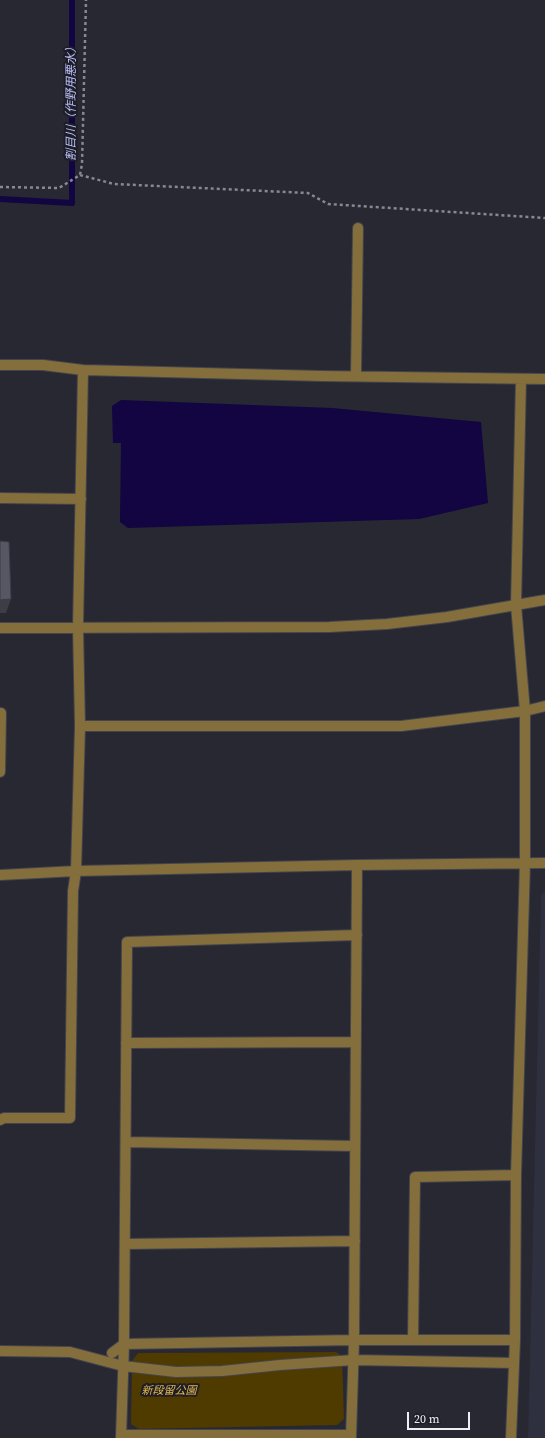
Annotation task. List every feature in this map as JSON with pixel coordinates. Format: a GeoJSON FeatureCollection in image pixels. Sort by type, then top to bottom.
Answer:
{"type":"FeatureCollection","features":[{"type":"Feature","properties":{"kind":"street"},"geometry":{"type":"LineString","coordinates":[[356,376],[358,228]]}},
{"type":"Feature","properties":{"kind":"street"},"geometry":{"type":"LineString","coordinates":[[0,365],[43,365],[83,370],[322,376],[545,379]]}},
{"type":"Feature","properties":{"kind":"street"},"geometry":{"type":"LineString","coordinates":[[0,1120],[4,1118],[70,1118],[73,890],[76,871],[80,726],[78,627],[83,370]]}},
{"type":"Feature","properties":{"kind":"street"},"geometry":{"type":"LineString","coordinates":[[511,1438],[515,1340],[516,1175],[525,863],[525,711],[516,605],[521,378]]}},
{"type":"Feature","properties":{"kind":"street"},"geometry":{"type":"LineString","coordinates":[[0,498],[81,499]]}},
{"type":"Feature","properties":{"kind":"street"},"geometry":{"type":"LineString","coordinates":[[0,628],[329,627],[387,624],[447,617],[545,600]]}},
{"type":"Feature","properties":{"kind":"street"},"geometry":{"type":"LineString","coordinates":[[80,726],[401,726],[525,711],[545,706]]}},
{"type":"Feature","properties":{"kind":"street"},"geometry":{"type":"LineString","coordinates":[[0,713],[0,772]]}},
{"type":"Feature","properties":{"kind":"street"},"geometry":{"type":"LineString","coordinates":[[0,875],[76,871],[357,865],[545,863]]}},
{"type":"Feature","properties":{"kind":"street"},"geometry":{"type":"LineString","coordinates":[[357,865],[357,935],[354,1360],[351,1436],[122,1436],[127,942],[357,935]]}},
{"type":"Feature","properties":{"kind":"street"},"geometry":{"type":"LineString","coordinates":[[126,1043],[356,1042]]}},
{"type":"Feature","properties":{"kind":"street"},"geometry":{"type":"LineString","coordinates":[[126,1142],[355,1146]]}},
{"type":"Feature","properties":{"kind":"street"},"geometry":{"type":"LineString","coordinates":[[414,1340],[415,1177],[516,1175]]}},
{"type":"Feature","properties":{"kind":"street"},"geometry":{"type":"LineString","coordinates":[[125,1244],[355,1241]]}},
{"type":"Feature","properties":{"kind":"street"},"geometry":{"type":"LineString","coordinates":[[112,1353],[124,1344],[354,1340],[515,1340]]}},
{"type":"Feature","properties":{"kind":"street"},"geometry":{"type":"LineString","coordinates":[[0,1351],[70,1352],[123,1366],[176,1372],[222,1371],[354,1360],[514,1363]]}},
{"type":"Feature","properties":{"kind":"path"},"geometry":{"type":"LineString","coordinates":[[80,175],[82,164],[86,0]]}},
{"type":"Feature","properties":{"kind":"path"},"geometry":{"type":"LineString","coordinates":[[0,186],[59,188],[80,175],[114,184],[308,193],[328,204],[545,218]]}},
{"type":"Feature","properties":{"kind":"shaded area"},"geometry":{"type":"Polygon","coordinates":[[[121,400],[332,408],[481,422],[488,503],[419,519],[128,528],[120,522],[121,443],[113,443],[112,406],[121,400]]]}},
{"type":"Feature","properties":{"kind":"shaded area"},"geometry":{"type":"Polygon","coordinates":[[[545,891],[545,1438],[528,1438],[541,895],[545,891]]]}},
{"type":"Feature","properties":{"kind":"green space","name":"新段留公園"},"geometry":{"type":"Polygon","coordinates":[[[336,1352],[342,1356],[344,1419],[337,1425],[139,1429],[131,1424],[132,1361],[138,1353],[336,1352]]]}},
{"type":"Feature","properties":{"kind":"building"},"geometry":{"type":"Polygon","coordinates":[[[0,541],[9,542],[11,599],[0,600],[0,541]]]}},
{"type":"Feature","properties":{"kind":"waterway","name":"割目川（作野用悪水）"},"geometry":{"type":"LineString","coordinates":[[0,199],[72,203],[72,0]]}}]}
